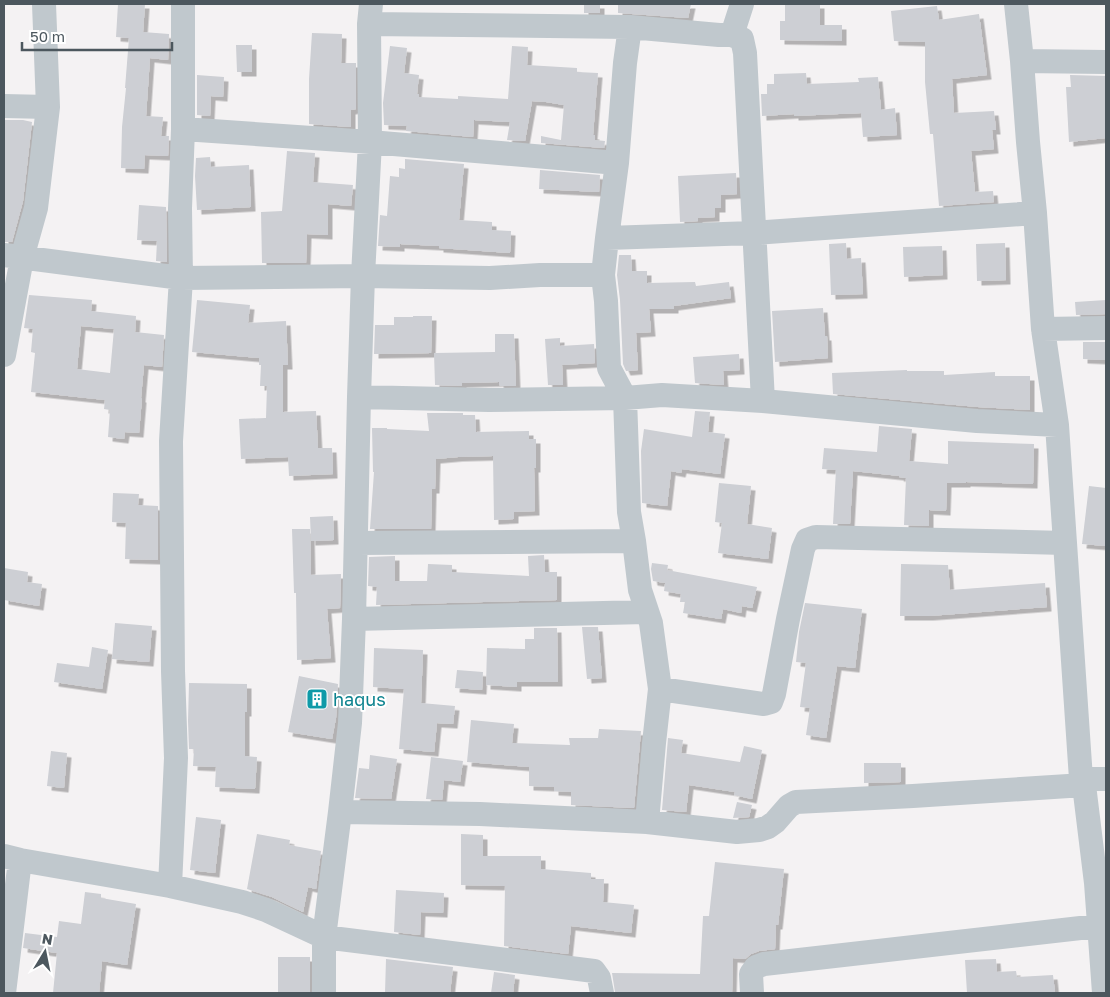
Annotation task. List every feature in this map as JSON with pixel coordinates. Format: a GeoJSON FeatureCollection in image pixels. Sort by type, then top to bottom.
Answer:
{"type":"FeatureCollection","features":[{"type":"Feature","properties":{"kind":"street"},"geometry":{"type":"LineString","coordinates":[[4,356],[13,256],[36,208],[48,107],[44,4]]}},
{"type":"Feature","properties":{"kind":"street"},"geometry":{"type":"LineString","coordinates":[[170,886],[176,758],[173,671],[171,441],[181,278],[180,208],[183,129],[183,4]]}},
{"type":"Feature","properties":{"kind":"street"},"geometry":{"type":"LineString","coordinates":[[732,35],[742,4]]}},
{"type":"Feature","properties":{"kind":"street"},"geometry":{"type":"LineString","coordinates":[[1021,9],[1022,61],[1043,329],[1057,425],[1065,543],[1101,884],[1098,926],[1104,993]]}},
{"type":"Feature","properties":{"kind":"street"},"geometry":{"type":"LineString","coordinates":[[324,993],[324,937],[350,723],[356,543],[358,396],[370,142],[370,14],[630,26],[732,35],[742,40],[745,53],[763,401]]}},
{"type":"Feature","properties":{"kind":"street"},"geometry":{"type":"LineString","coordinates":[[630,26],[604,275],[609,368],[625,398],[629,512],[640,590],[651,623],[660,689],[647,822]]}},
{"type":"Feature","properties":{"kind":"street"},"geometry":{"type":"LineString","coordinates":[[1022,61],[1106,62]]}},
{"type":"Feature","properties":{"kind":"street"},"geometry":{"type":"LineString","coordinates":[[4,106],[48,107]]}},
{"type":"Feature","properties":{"kind":"street"},"geometry":{"type":"LineString","coordinates":[[183,129],[370,142],[617,163]]}},
{"type":"Feature","properties":{"kind":"street"},"geometry":{"type":"LineString","coordinates":[[607,238],[754,233],[1035,213]]}},
{"type":"Feature","properties":{"kind":"street"},"geometry":{"type":"LineString","coordinates":[[13,256],[181,278],[363,276],[490,278],[540,275],[604,275]]}},
{"type":"Feature","properties":{"kind":"street"},"geometry":{"type":"LineString","coordinates":[[1043,329],[1106,328]]}},
{"type":"Feature","properties":{"kind":"street"},"geometry":{"type":"LineString","coordinates":[[358,396],[489,400],[625,398],[662,395],[763,401],[977,422],[1057,425]]}},
{"type":"Feature","properties":{"kind":"street"},"geometry":{"type":"LineString","coordinates":[[660,689],[764,704],[771,702],[803,549],[807,540],[816,537],[1065,543]]}},
{"type":"Feature","properties":{"kind":"street"},"geometry":{"type":"LineString","coordinates":[[356,543],[634,541]]}},
{"type":"Feature","properties":{"kind":"street"},"geometry":{"type":"LineString","coordinates":[[354,619],[646,612]]}},
{"type":"Feature","properties":{"kind":"street"},"geometry":{"type":"LineString","coordinates":[[340,812],[480,814],[647,822],[737,832],[759,830],[768,827],[789,806],[796,802],[914,796],[1091,781]]}},
{"type":"Feature","properties":{"kind":"street"},"geometry":{"type":"LineString","coordinates":[[4,993],[12,858],[170,886],[242,902],[257,906],[324,937],[594,971],[600,978],[602,993]]}},
{"type":"Feature","properties":{"kind":"street"},"geometry":{"type":"LineString","coordinates":[[752,993],[751,974],[756,967],[764,964],[1098,926]]}},
{"type":"Feature","properties":{"kind":"building"},"geometry":{"type":"Polygon","coordinates":[[[118,4],[145,4],[143,32],[169,34],[168,60],[150,58],[146,116],[163,117],[161,136],[169,136],[168,156],[145,155],[144,169],[121,168],[122,127],[129,38],[116,37],[118,4]]]}},
{"type":"Feature","properties":{"kind":"building"},"geometry":{"type":"Polygon","coordinates":[[[584,4],[600,4],[600,13],[584,13],[584,4]]]}},
{"type":"Feature","properties":{"kind":"building"},"geometry":{"type":"Polygon","coordinates":[[[618,4],[691,4],[688,18],[618,13],[618,4]]]}},
{"type":"Feature","properties":{"kind":"building"},"geometry":{"type":"Polygon","coordinates":[[[785,4],[820,4],[820,25],[842,25],[842,41],[780,40],[780,21],[785,21],[785,4]]]}},
{"type":"Feature","properties":{"kind":"building"},"geometry":{"type":"Polygon","coordinates":[[[937,6],[939,20],[979,14],[987,75],[952,79],[954,113],[994,111],[996,130],[992,130],[994,149],[971,151],[975,192],[993,191],[994,202],[939,206],[933,134],[930,134],[925,82],[925,42],[894,41],[891,11],[937,6]]]}},
{"type":"Feature","properties":{"kind":"building"},"geometry":{"type":"Polygon","coordinates":[[[312,33],[342,34],[341,63],[356,63],[356,109],[351,110],[351,127],[309,124],[312,33]]]}},
{"type":"Feature","properties":{"kind":"building"},"geometry":{"type":"Polygon","coordinates":[[[236,45],[252,45],[252,72],[237,72],[236,45]]]}},
{"type":"Feature","properties":{"kind":"building"},"geometry":{"type":"Polygon","coordinates":[[[390,46],[407,48],[404,73],[419,75],[417,94],[419,94],[419,97],[458,99],[458,96],[508,99],[512,46],[528,47],[527,65],[577,68],[577,72],[598,73],[593,135],[595,135],[595,140],[605,141],[604,148],[541,143],[541,136],[561,140],[564,105],[546,102],[532,101],[525,141],[507,140],[510,122],[474,120],[473,137],[406,131],[407,126],[384,125],[383,103],[390,46]]]}},
{"type":"Feature","properties":{"kind":"building"},"geometry":{"type":"Polygon","coordinates":[[[806,73],[807,84],[859,82],[858,78],[878,77],[881,110],[895,108],[897,135],[863,137],[861,113],[762,116],[761,94],[767,94],[767,84],[774,84],[774,74],[806,73]]]}},
{"type":"Feature","properties":{"kind":"building"},"geometry":{"type":"Polygon","coordinates":[[[197,75],[224,77],[223,97],[211,96],[210,116],[197,115],[197,75]]]}},
{"type":"Feature","properties":{"kind":"building"},"geometry":{"type":"Polygon","coordinates":[[[1070,75],[1106,76],[1106,138],[1069,142],[1066,87],[1071,87],[1070,75]]]}},
{"type":"Feature","properties":{"kind":"building"},"geometry":{"type":"Polygon","coordinates":[[[4,120],[32,122],[23,201],[12,242],[4,242],[4,120]]]}},
{"type":"Feature","properties":{"kind":"building"},"geometry":{"type":"Polygon","coordinates":[[[287,151],[315,153],[313,182],[353,185],[351,206],[328,204],[328,235],[307,234],[306,263],[262,263],[261,212],[282,211],[287,151]]]}},
{"type":"Feature","properties":{"kind":"building"},"geometry":{"type":"Polygon","coordinates":[[[210,157],[211,167],[249,165],[251,207],[197,210],[196,158],[210,157]]]}},
{"type":"Feature","properties":{"kind":"building"},"geometry":{"type":"Polygon","coordinates":[[[405,159],[464,164],[459,220],[492,222],[492,230],[511,231],[510,253],[439,248],[439,246],[400,244],[400,247],[378,246],[380,215],[387,216],[390,176],[399,177],[399,168],[405,169],[405,159]]]}},
{"type":"Feature","properties":{"kind":"building"},"geometry":{"type":"Polygon","coordinates":[[[540,170],[600,175],[599,192],[539,189],[540,170]]]}},
{"type":"Feature","properties":{"kind":"building"},"geometry":{"type":"Polygon","coordinates":[[[736,173],[737,194],[721,195],[721,208],[715,208],[715,217],[698,218],[698,221],[680,222],[678,176],[736,173]]]}},
{"type":"Feature","properties":{"kind":"building"},"geometry":{"type":"Polygon","coordinates":[[[139,205],[166,207],[167,262],[156,261],[157,241],[137,240],[139,205]]]}},
{"type":"Feature","properties":{"kind":"building"},"geometry":{"type":"Polygon","coordinates":[[[846,243],[847,259],[861,258],[863,294],[831,295],[829,244],[846,243]]]}},
{"type":"Feature","properties":{"kind":"building"},"geometry":{"type":"Polygon","coordinates":[[[1005,243],[1006,280],[977,281],[976,244],[1005,243]]]}},
{"type":"Feature","properties":{"kind":"building"},"geometry":{"type":"Polygon","coordinates":[[[942,246],[943,275],[904,277],[903,247],[942,246]]]}},
{"type":"Feature","properties":{"kind":"building"},"geometry":{"type":"Polygon","coordinates":[[[619,255],[631,255],[632,271],[647,271],[647,283],[695,282],[696,286],[729,282],[731,298],[674,306],[674,309],[649,309],[651,332],[636,333],[638,370],[626,371],[623,364],[617,275],[619,255]]]}},
{"type":"Feature","properties":{"kind":"building"},"geometry":{"type":"Polygon","coordinates":[[[29,295],[92,300],[91,311],[136,316],[135,332],[164,335],[162,367],[144,365],[139,433],[125,432],[124,439],[108,437],[110,410],[104,409],[105,400],[31,392],[35,353],[31,352],[33,329],[24,328],[29,295]],[[81,326],[77,369],[110,373],[114,329],[81,326]]]}},
{"type":"Feature","properties":{"kind":"building"},"geometry":{"type":"Polygon","coordinates":[[[197,300],[250,305],[248,323],[286,321],[288,365],[283,365],[283,412],[316,411],[318,448],[332,448],[333,474],[289,476],[288,457],[241,459],[239,419],[266,418],[267,386],[260,386],[261,365],[259,365],[259,358],[192,352],[197,300]]]}},
{"type":"Feature","properties":{"kind":"building"},"geometry":{"type":"Polygon","coordinates":[[[1106,300],[1106,314],[1076,315],[1075,302],[1106,300]]]}},
{"type":"Feature","properties":{"kind":"building"},"geometry":{"type":"Polygon","coordinates":[[[823,308],[828,358],[775,362],[772,311],[823,308]]]}},
{"type":"Feature","properties":{"kind":"building"},"geometry":{"type":"Polygon","coordinates":[[[432,316],[431,353],[374,354],[375,325],[394,325],[394,317],[432,316]]]}},
{"type":"Feature","properties":{"kind":"building"},"geometry":{"type":"Polygon","coordinates":[[[495,334],[514,334],[516,386],[500,386],[499,382],[462,383],[462,386],[435,385],[434,353],[495,352],[495,334]]]}},
{"type":"Feature","properties":{"kind":"building"},"geometry":{"type":"Polygon","coordinates":[[[560,338],[560,346],[594,344],[595,363],[562,365],[563,385],[548,385],[545,339],[560,338]]]}},
{"type":"Feature","properties":{"kind":"building"},"geometry":{"type":"Polygon","coordinates":[[[1083,342],[1106,342],[1106,360],[1083,359],[1083,342]]]}},
{"type":"Feature","properties":{"kind":"building"},"geometry":{"type":"Polygon","coordinates":[[[739,354],[740,370],[723,371],[724,385],[695,383],[693,357],[739,354]]]}},
{"type":"Feature","properties":{"kind":"building"},"geometry":{"type":"Polygon","coordinates":[[[907,370],[944,371],[944,375],[995,372],[995,376],[1030,376],[1030,410],[833,394],[832,373],[907,370]]]}},
{"type":"Feature","properties":{"kind":"building"},"geometry":{"type":"Polygon","coordinates":[[[695,411],[710,412],[708,432],[725,434],[720,474],[682,469],[681,473],[671,471],[667,506],[642,503],[641,451],[644,429],[692,437],[695,411]]]}},
{"type":"Feature","properties":{"kind":"building"},"geometry":{"type":"Polygon","coordinates":[[[427,413],[475,415],[476,432],[529,431],[529,439],[536,439],[536,468],[534,468],[535,511],[514,512],[514,519],[494,520],[493,456],[436,459],[435,489],[432,489],[431,529],[370,529],[374,472],[372,428],[429,431],[427,413]]]}},
{"type":"Feature","properties":{"kind":"building"},"geometry":{"type":"Polygon","coordinates":[[[879,426],[912,429],[909,461],[948,464],[948,441],[1034,444],[1033,484],[947,483],[946,511],[929,510],[929,526],[904,525],[906,478],[853,471],[850,524],[833,524],[836,470],[822,469],[824,448],[877,452],[879,426]]]}},
{"type":"Feature","properties":{"kind":"building"},"geometry":{"type":"Polygon","coordinates":[[[719,483],[751,486],[747,524],[772,528],[768,559],[718,553],[722,523],[715,522],[719,483]]]}},
{"type":"Feature","properties":{"kind":"building"},"geometry":{"type":"Polygon","coordinates":[[[1089,486],[1106,488],[1106,546],[1082,544],[1089,486]]]}},
{"type":"Feature","properties":{"kind":"building"},"geometry":{"type":"Polygon","coordinates":[[[113,493],[139,494],[138,505],[158,506],[158,560],[125,559],[126,523],[112,522],[113,493]]]}},
{"type":"Feature","properties":{"kind":"building"},"geometry":{"type":"Polygon","coordinates":[[[333,516],[334,540],[311,541],[310,517],[333,516]]]}},
{"type":"Feature","properties":{"kind":"building"},"geometry":{"type":"Polygon","coordinates":[[[292,529],[310,529],[311,575],[341,574],[340,608],[327,609],[331,658],[297,660],[296,593],[294,593],[292,529]]]}},
{"type":"Feature","properties":{"kind":"building"},"geometry":{"type":"Polygon","coordinates":[[[544,555],[545,572],[557,572],[557,600],[376,605],[377,587],[368,586],[369,557],[395,556],[395,581],[427,581],[428,564],[452,565],[452,572],[529,576],[528,556],[544,555]]]}},
{"type":"Feature","properties":{"kind":"building"},"geometry":{"type":"Polygon","coordinates":[[[652,563],[668,565],[665,583],[653,581],[652,563]]]}},
{"type":"Feature","properties":{"kind":"building"},"geometry":{"type":"Polygon","coordinates":[[[901,564],[948,565],[950,590],[1045,583],[1047,607],[929,616],[900,616],[901,564]]]}},
{"type":"Feature","properties":{"kind":"building"},"geometry":{"type":"Polygon","coordinates":[[[4,568],[28,572],[27,582],[42,584],[39,606],[4,600],[4,568]]]}},
{"type":"Feature","properties":{"kind":"building"},"geometry":{"type":"Polygon","coordinates":[[[667,570],[757,587],[752,608],[742,606],[741,613],[723,609],[721,619],[683,613],[685,602],[680,602],[681,594],[664,591],[667,570]]]}},
{"type":"Feature","properties":{"kind":"building"},"geometry":{"type":"Polygon","coordinates":[[[805,603],[862,609],[855,668],[837,666],[826,738],[806,735],[810,708],[800,707],[806,663],[796,662],[799,632],[805,603]]]}},
{"type":"Feature","properties":{"kind":"building"},"geometry":{"type":"Polygon","coordinates":[[[115,623],[152,626],[149,662],[112,659],[115,623]]]}},
{"type":"Feature","properties":{"kind":"building"},"geometry":{"type":"Polygon","coordinates":[[[582,627],[598,627],[602,678],[587,679],[582,627]]]}},
{"type":"Feature","properties":{"kind":"building"},"geometry":{"type":"Polygon","coordinates":[[[534,628],[557,628],[558,682],[517,682],[517,687],[486,685],[487,648],[525,649],[525,639],[534,639],[534,628]]]}},
{"type":"Feature","properties":{"kind":"building"},"geometry":{"type":"Polygon","coordinates":[[[92,647],[108,650],[102,689],[54,682],[57,663],[89,667],[92,647]]]}},
{"type":"Feature","properties":{"kind":"building"},"geometry":{"type":"Polygon","coordinates":[[[374,648],[423,650],[421,703],[455,706],[453,724],[437,723],[434,752],[399,749],[404,689],[373,687],[374,648]]]}},
{"type":"Feature","properties":{"kind":"building"},"geometry":{"type":"Polygon","coordinates":[[[457,670],[483,672],[482,690],[455,688],[457,670]]]}},
{"type":"Feature","properties":{"kind":"building","name":"haqus"},"geometry":{"type":"Polygon","coordinates":[[[299,676],[338,684],[336,718],[332,739],[288,732],[299,676]]]}},
{"type":"Feature","properties":{"kind":"building"},"geometry":{"type":"Polygon","coordinates":[[[189,683],[247,684],[245,756],[257,757],[255,789],[215,787],[216,767],[193,766],[194,749],[189,749],[189,683]]]}},
{"type":"Feature","properties":{"kind":"building"},"geometry":{"type":"Polygon","coordinates":[[[471,720],[514,724],[512,743],[570,745],[569,738],[598,738],[599,729],[641,731],[634,808],[571,805],[571,792],[554,791],[554,787],[529,786],[529,767],[467,762],[471,720]]]}},
{"type":"Feature","properties":{"kind":"building"},"geometry":{"type":"Polygon","coordinates":[[[668,738],[683,740],[681,753],[740,762],[744,746],[762,750],[752,799],[734,795],[735,792],[689,785],[686,812],[662,810],[668,738]]]}},
{"type":"Feature","properties":{"kind":"building"},"geometry":{"type":"Polygon","coordinates":[[[51,751],[67,753],[64,788],[47,786],[51,751]]]}},
{"type":"Feature","properties":{"kind":"building"},"geometry":{"type":"Polygon","coordinates":[[[370,755],[397,759],[391,799],[355,798],[359,768],[369,769],[370,755]]]}},
{"type":"Feature","properties":{"kind":"building"},"geometry":{"type":"Polygon","coordinates":[[[431,757],[463,761],[460,782],[444,780],[442,800],[426,799],[431,757]]]}},
{"type":"Feature","properties":{"kind":"building"},"geometry":{"type":"Polygon","coordinates":[[[864,763],[901,763],[901,782],[864,783],[864,763]]]}},
{"type":"Feature","properties":{"kind":"building"},"geometry":{"type":"Polygon","coordinates":[[[737,802],[752,805],[749,817],[733,818],[737,802]]]}},
{"type":"Feature","properties":{"kind":"building"},"geometry":{"type":"Polygon","coordinates":[[[196,817],[221,820],[215,873],[190,870],[196,817]]]}},
{"type":"Feature","properties":{"kind":"building"},"geometry":{"type":"Polygon","coordinates":[[[257,834],[290,840],[289,845],[321,851],[316,889],[308,887],[303,912],[272,897],[247,889],[257,834]]]}},
{"type":"Feature","properties":{"kind":"building"},"geometry":{"type":"Polygon","coordinates":[[[461,834],[483,835],[483,856],[541,856],[541,869],[591,873],[591,879],[604,879],[603,902],[634,905],[631,933],[571,926],[568,954],[504,946],[505,886],[461,885],[461,834]]]}},
{"type":"Feature","properties":{"kind":"building"},"geometry":{"type":"Polygon","coordinates":[[[715,862],[784,869],[778,925],[776,925],[775,949],[759,951],[745,959],[733,958],[732,993],[615,992],[612,973],[700,974],[703,916],[709,916],[715,862]]]}},
{"type":"Feature","properties":{"kind":"building"},"geometry":{"type":"Polygon","coordinates":[[[396,890],[444,893],[443,913],[421,912],[420,935],[394,932],[396,890]]]}},
{"type":"Feature","properties":{"kind":"building"},"geometry":{"type":"Polygon","coordinates":[[[85,892],[101,894],[101,898],[136,904],[127,965],[102,961],[99,993],[53,993],[57,953],[23,948],[25,933],[57,937],[59,921],[81,924],[85,892]]]}},
{"type":"Feature","properties":{"kind":"building"},"geometry":{"type":"Polygon","coordinates":[[[278,957],[310,957],[310,993],[278,993],[278,957]]]}},
{"type":"Feature","properties":{"kind":"building"},"geometry":{"type":"Polygon","coordinates":[[[386,959],[453,967],[450,993],[385,993],[386,959]]]}},
{"type":"Feature","properties":{"kind":"building"},"geometry":{"type":"Polygon","coordinates":[[[996,959],[997,972],[1016,971],[1017,977],[1053,975],[1055,993],[967,993],[965,960],[996,959]]]}},
{"type":"Feature","properties":{"kind":"building"},"geometry":{"type":"Polygon","coordinates":[[[494,972],[515,975],[513,993],[491,993],[494,972]]]}},
{"type":"Feature","properties":{"kind":"place","name":"haqus"},"geometry":{"type":"Point","coordinates":[317,699]}}]}
